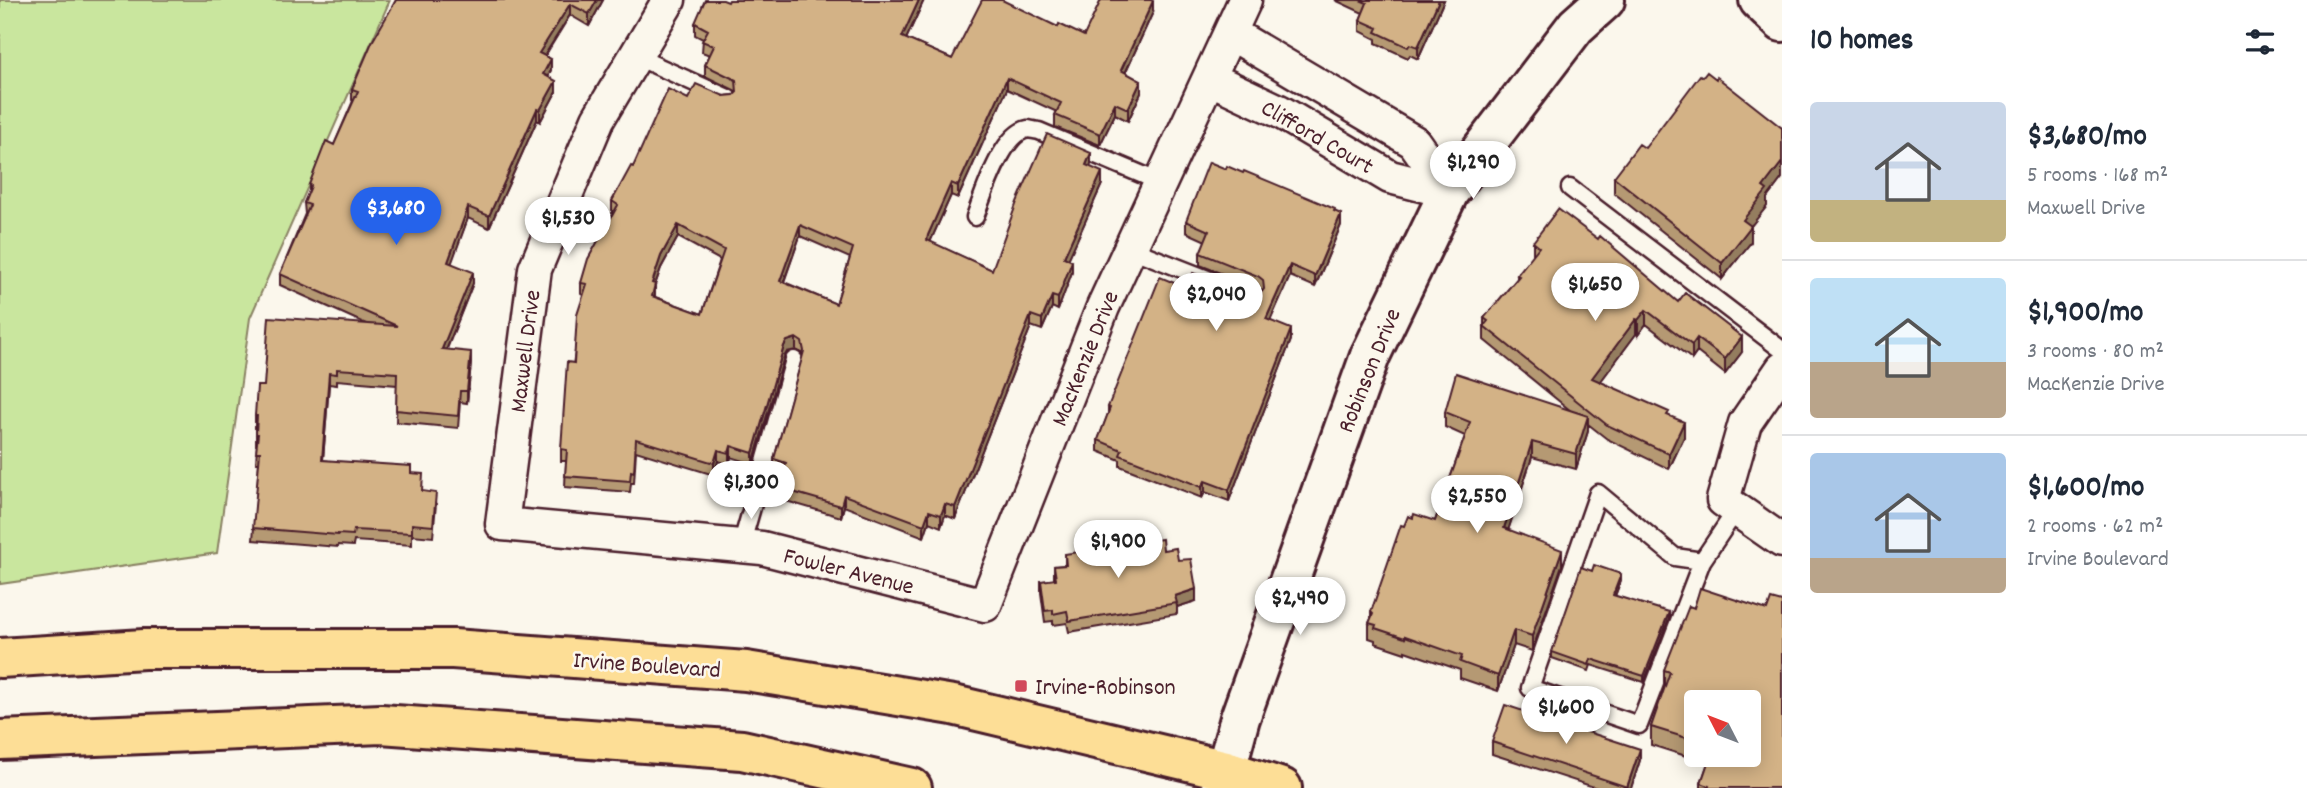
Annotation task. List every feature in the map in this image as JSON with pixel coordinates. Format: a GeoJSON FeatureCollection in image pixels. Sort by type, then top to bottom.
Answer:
{"type":"FeatureCollection","features":[{"type":"Feature","properties":{"kind":"main road","name":"Irvine Boulevard"},"geometry":{"type":"LineString","coordinates":[[0,658],[144,649],[453,649],[746,671],[953,705],[1224,779],[1282,788]]}},
{"type":"Feature","properties":{"kind":"main road"},"geometry":{"type":"LineString","coordinates":[[0,740],[381,724],[742,750],[912,788]]}},
{"type":"Feature","properties":{"kind":"street","name":"Maxwell Drive"},"geometry":{"type":"LineString","coordinates":[[502,524],[535,270],[598,119],[668,0]]}},
{"type":"Feature","properties":{"kind":"street","name":"MacKenzie Drive"},"geometry":{"type":"LineString","coordinates":[[985,605],[1103,307],[1245,0]]}},
{"type":"Feature","properties":{"kind":"street","name":"Robinson Drive"},"geometry":{"type":"LineString","coordinates":[[1224,779],[1240,718],[1370,356],[1449,192],[1576,26],[1605,0]]}},
{"type":"Feature","properties":{"kind":"street"},"geometry":{"type":"LineString","coordinates":[[1759,0],[1782,22]]}},
{"type":"Feature","properties":{"kind":"street","name":"Clifford Court"},"geometry":{"type":"LineString","coordinates":[[1230,33],[1414,142],[1449,192]]}},
{"type":"Feature","properties":{"kind":"street","name":"Clifford Court"},"geometry":{"type":"LineString","coordinates":[[1209,78],[1279,111],[1390,177],[1449,192]]}},
{"type":"Feature","properties":{"kind":"street"},"geometry":{"type":"LineString","coordinates":[[1782,369],[1745,423],[1723,500],[1782,541]]}},
{"type":"Feature","properties":{"kind":"street","name":"Fowler Avenue"},"geometry":{"type":"LineString","coordinates":[[502,524],[762,548],[985,605]]}},
{"type":"Feature","properties":{"kind":"lane"},"geometry":{"type":"LineString","coordinates":[[635,56],[728,97]]}},
{"type":"Feature","properties":{"kind":"lane"},"geometry":{"type":"LineString","coordinates":[[975,217],[998,160],[1019,133],[1029,129],[1162,183]]}},
{"type":"Feature","properties":{"kind":"lane"},"geometry":{"type":"LineString","coordinates":[[1570,188],[1782,351]]}},
{"type":"Feature","properties":{"kind":"lane"},"geometry":{"type":"LineString","coordinates":[[1131,249],[1229,287]]}},
{"type":"Feature","properties":{"kind":"lane"},"geometry":{"type":"LineString","coordinates":[[741,546],[794,359]]}},
{"type":"Feature","properties":{"kind":"lane"},"geometry":{"type":"LineString","coordinates":[[1702,561],[1675,557],[1598,492],[1530,688],[1639,725],[1702,561],[1737,509]]}},
{"type":"Feature","properties":{"kind":"green space"},"geometry":{"type":"Polygon","coordinates":[[[0,0],[390,0],[250,318],[217,553],[0,584],[0,0]]]}},
{"type":"Feature","properties":{"kind":"building"},"geometry":{"type":"Polygon","coordinates":[[[396,0],[597,0],[589,14],[570,4],[539,53],[551,59],[543,74],[556,81],[540,110],[537,109],[489,216],[468,207],[448,262],[473,272],[442,349],[471,352],[467,391],[460,391],[458,416],[396,410],[397,373],[337,369],[337,374],[329,373],[322,460],[411,466],[411,473],[423,474],[422,491],[436,493],[433,526],[412,524],[412,533],[354,530],[353,535],[253,528],[260,452],[256,452],[257,386],[264,386],[269,317],[397,326],[280,274],[310,205],[304,203],[326,141],[334,145],[358,91],[352,89],[372,42],[396,0]]]}},
{"type":"Feature","properties":{"kind":"building"},"geometry":{"type":"Polygon","coordinates":[[[705,0],[919,0],[902,37],[952,59],[982,0],[1002,0],[1058,27],[1059,24],[1084,36],[1101,0],[1153,1],[1121,70],[1141,81],[1128,109],[1115,103],[1100,134],[1055,115],[1061,103],[1007,78],[958,186],[951,183],[928,235],[927,240],[992,270],[1017,202],[1047,134],[1091,153],[1086,165],[1102,172],[1064,257],[1072,261],[1058,298],[1052,296],[1042,319],[1031,315],[955,507],[945,504],[941,515],[929,511],[924,525],[844,495],[841,506],[779,488],[786,463],[774,459],[804,351],[802,342],[796,338],[787,341],[784,346],[753,453],[731,446],[729,453],[718,450],[714,463],[636,439],[634,472],[631,471],[630,481],[565,476],[567,450],[561,449],[567,362],[574,363],[577,315],[587,284],[581,283],[588,259],[618,205],[612,201],[631,166],[633,167],[668,89],[688,99],[696,84],[724,96],[737,92],[736,80],[705,65],[714,46],[702,41],[708,30],[695,23],[705,0]],[[678,225],[661,256],[652,283],[655,284],[652,296],[702,314],[724,250],[678,225]],[[800,225],[780,281],[836,304],[853,248],[800,225]]]}},
{"type":"Feature","properties":{"kind":"building"},"geometry":{"type":"Polygon","coordinates":[[[1360,0],[1439,0],[1418,47],[1410,44],[1408,47],[1376,32],[1378,28],[1360,20],[1367,3],[1360,0]]]}},
{"type":"Feature","properties":{"kind":"building"},"geometry":{"type":"Polygon","coordinates":[[[1707,72],[1782,128],[1782,162],[1763,187],[1767,190],[1743,220],[1751,226],[1722,263],[1614,177],[1639,144],[1645,148],[1700,75],[1703,77],[1707,72]]]}},
{"type":"Feature","properties":{"kind":"building"},"geometry":{"type":"Polygon","coordinates":[[[1209,162],[1226,169],[1227,166],[1243,173],[1244,171],[1335,209],[1334,211],[1341,214],[1315,276],[1290,265],[1266,319],[1291,329],[1229,490],[1205,481],[1202,487],[1120,455],[1122,450],[1098,440],[1110,408],[1108,407],[1160,277],[1184,287],[1193,273],[1251,296],[1260,294],[1264,289],[1263,280],[1258,276],[1200,253],[1209,231],[1186,221],[1209,162]]]}},
{"type":"Feature","properties":{"kind":"building"},"geometry":{"type":"Polygon","coordinates":[[[1558,209],[1598,239],[1600,236],[1678,302],[1685,293],[1742,337],[1725,359],[1697,338],[1692,345],[1646,310],[1636,319],[1592,378],[1669,412],[1667,415],[1684,422],[1669,454],[1607,425],[1484,326],[1488,321],[1484,318],[1539,247],[1533,242],[1558,209]]]}},
{"type":"Feature","properties":{"kind":"building"},"geometry":{"type":"Polygon","coordinates":[[[1456,373],[1588,416],[1576,454],[1532,442],[1504,528],[1562,550],[1532,636],[1514,630],[1498,676],[1460,662],[1462,656],[1375,628],[1376,625],[1369,623],[1401,525],[1404,526],[1408,516],[1413,518],[1414,514],[1435,521],[1470,422],[1445,412],[1456,373]]]}},
{"type":"Feature","properties":{"kind":"building"},"geometry":{"type":"Polygon","coordinates":[[[1162,539],[1163,550],[1176,548],[1178,560],[1191,559],[1196,589],[1175,596],[1177,603],[1069,621],[1067,611],[1053,614],[1053,610],[1045,611],[1041,581],[1056,579],[1054,566],[1066,565],[1065,554],[1162,539]]]}},
{"type":"Feature","properties":{"kind":"building"},"geometry":{"type":"Polygon","coordinates":[[[1594,565],[1621,574],[1613,595],[1669,612],[1644,676],[1591,659],[1589,665],[1552,652],[1581,567],[1592,571],[1594,565]]]}},
{"type":"Feature","properties":{"kind":"building"},"geometry":{"type":"Polygon","coordinates":[[[1700,588],[1767,610],[1771,599],[1782,602],[1782,788],[1708,788],[1709,786],[1701,783],[1707,767],[1761,767],[1761,690],[1684,690],[1684,737],[1651,727],[1670,672],[1664,670],[1689,606],[1694,608],[1700,588]]]}},
{"type":"Feature","properties":{"kind":"building"},"geometry":{"type":"Polygon","coordinates":[[[1505,705],[1640,749],[1627,787],[1492,742],[1505,705]]]}},
{"type":"Feature","properties":{"kind":"place","name":"Irvine-Robinson"},"geometry":{"type":"Point","coordinates":[1021,686]}}]}
